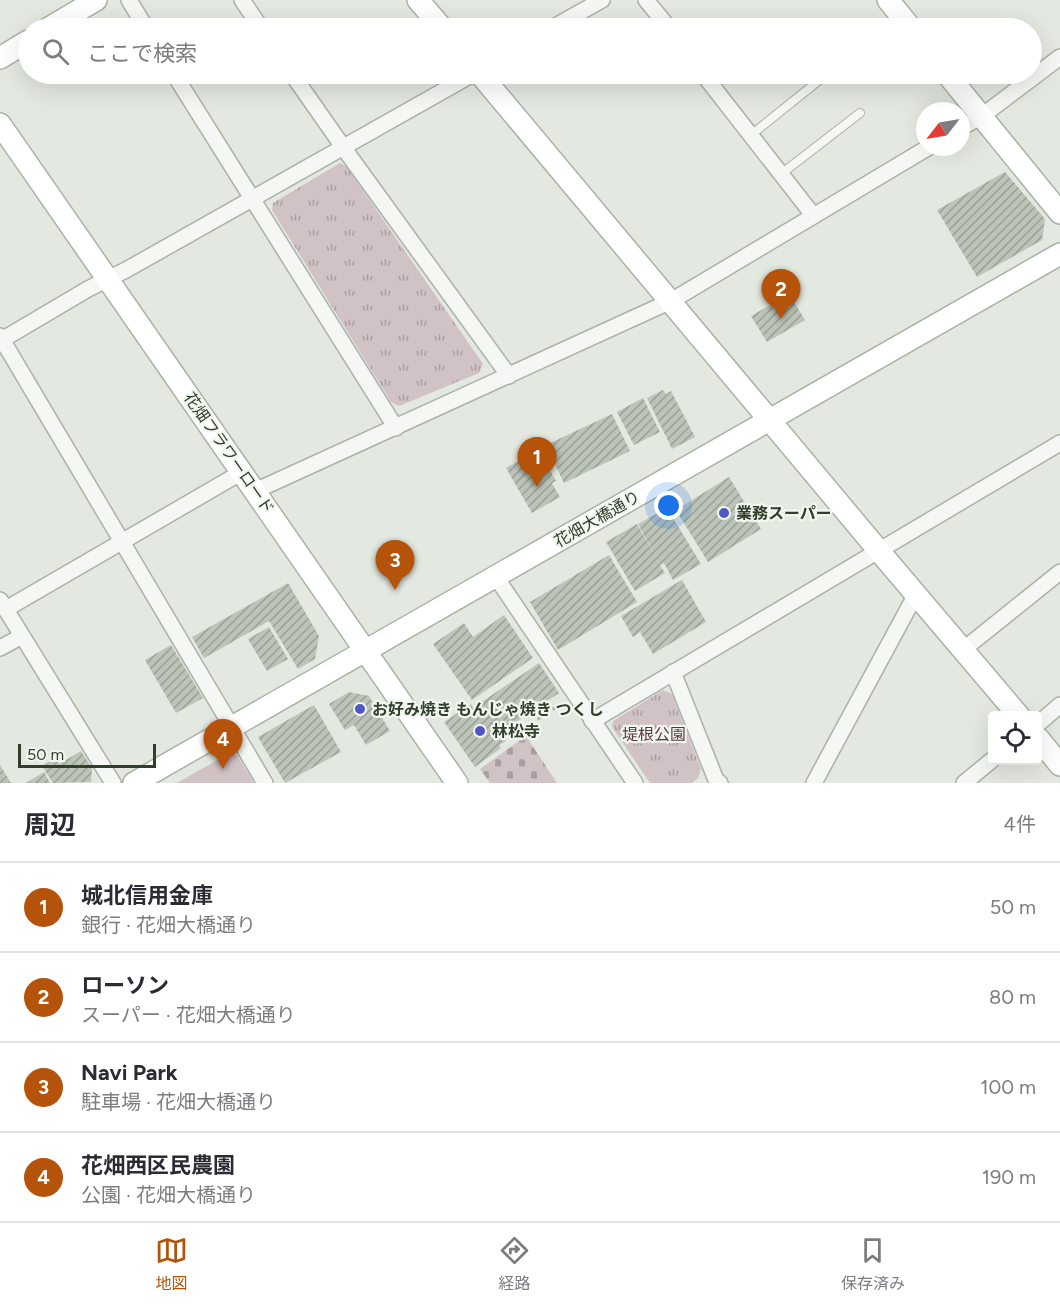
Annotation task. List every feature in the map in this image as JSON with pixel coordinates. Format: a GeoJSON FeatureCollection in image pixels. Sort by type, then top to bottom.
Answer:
{"type":"FeatureCollection","features":[{"type":"Feature","properties":{"kind":"street"},"geometry":{"type":"LineString","coordinates":[[66,18],[96,0]]}},
{"type":"Feature","properties":{"kind":"street"},"geometry":{"type":"LineString","coordinates":[[129,0],[140,18]]}},
{"type":"Feature","properties":{"kind":"street"},"geometry":{"type":"LineString","coordinates":[[242,0],[254,18]]}},
{"type":"Feature","properties":{"kind":"street"},"geometry":{"type":"LineString","coordinates":[[418,0],[433,18]]}},
{"type":"Feature","properties":{"kind":"street"},"geometry":{"type":"LineString","coordinates":[[570,18],[602,0]]}},
{"type":"Feature","properties":{"kind":"street"},"geometry":{"type":"LineString","coordinates":[[646,0],[661,18]]}},
{"type":"Feature","properties":{"kind":"street"},"geometry":{"type":"LineString","coordinates":[[888,0],[903,18]]}},
{"type":"Feature","properties":{"kind":"street"},"geometry":{"type":"LineString","coordinates":[[0,58],[18,47]]}},
{"type":"Feature","properties":{"kind":"street"},"geometry":{"type":"LineString","coordinates":[[1042,71],[1060,57]]}},
{"type":"Feature","properties":{"kind":"street"},"geometry":{"type":"LineString","coordinates":[[180,84],[396,428]]}},
{"type":"Feature","properties":{"kind":"street"},"geometry":{"type":"LineString","coordinates":[[299,84],[508,376]]}},
{"type":"Feature","properties":{"kind":"street"},"geometry":{"type":"LineString","coordinates":[[265,783],[1,339],[455,84]]}},
{"type":"Feature","properties":{"kind":"street"},"geometry":{"type":"LineString","coordinates":[[488,84],[1015,711]]}},
{"type":"Feature","properties":{"kind":"street"},"geometry":{"type":"LineString","coordinates":[[711,84],[813,215]]}},
{"type":"Feature","properties":{"kind":"street"},"geometry":{"type":"LineString","coordinates":[[955,84],[1060,213]]}},
{"type":"Feature","properties":{"kind":"street"},"geometry":{"type":"LineString","coordinates":[[970,123],[1024,84]]}},
{"type":"Feature","properties":{"kind":"street","name":"花畑フラワーロード"},"geometry":{"type":"LineString","coordinates":[[0,124],[457,783]]}},
{"type":"Feature","properties":{"kind":"street"},"geometry":{"type":"LineString","coordinates":[[255,491],[671,301],[916,155]]}},
{"type":"Feature","properties":{"kind":"street","name":"花畑大橋通り"},"geometry":{"type":"LineString","coordinates":[[134,783],[1060,254]]}},
{"type":"Feature","properties":{"kind":"street"},"geometry":{"type":"LineString","coordinates":[[592,721],[1060,443]]}},
{"type":"Feature","properties":{"kind":"street"},"geometry":{"type":"LineString","coordinates":[[113,783],[3,604],[121,541],[242,472]]}},
{"type":"Feature","properties":{"kind":"street"},"geometry":{"type":"LineString","coordinates":[[963,649],[1060,572]]}},
{"type":"Feature","properties":{"kind":"street"},"geometry":{"type":"LineString","coordinates":[[496,577],[634,783]]}},
{"type":"Feature","properties":{"kind":"street"},"geometry":{"type":"LineString","coordinates":[[814,783],[916,594]]}},
{"type":"Feature","properties":{"kind":"street"},"geometry":{"type":"LineString","coordinates":[[0,648],[22,636]]}},
{"type":"Feature","properties":{"kind":"street"},"geometry":{"type":"LineString","coordinates":[[673,672],[716,782]]}},
{"type":"Feature","properties":{"kind":"street"},"geometry":{"type":"LineString","coordinates":[[1042,721],[1060,705]]}},
{"type":"Feature","properties":{"kind":"street"},"geometry":{"type":"LineString","coordinates":[[1042,743],[1060,765]]}},
{"type":"Feature","properties":{"kind":"street"},"geometry":{"type":"LineString","coordinates":[[964,783],[988,764]]}},
{"type":"Feature","properties":{"kind":"lane"},"geometry":{"type":"LineString","coordinates":[[751,135],[815,84]]}},
{"type":"Feature","properties":{"kind":"lane"},"geometry":{"type":"LineString","coordinates":[[781,174],[860,113]]}},
{"type":"Feature","properties":{"kind":"path"},"geometry":{"type":"LineString","coordinates":[[515,734],[575,694]]}},
{"type":"Feature","properties":{"kind":"green space"},"geometry":{"type":"Polygon","coordinates":[[[340,163],[346,166],[483,364],[479,373],[399,406],[391,402],[272,210],[273,203],[340,163]]]}},
{"type":"Feature","properties":{"kind":"green space","name":"堤根公園"},"geometry":{"type":"Polygon","coordinates":[[[663,690],[672,694],[701,769],[698,778],[692,783],[650,783],[612,727],[613,721],[663,690]]]}},
{"type":"Feature","properties":{"kind":"green space"},"geometry":{"type":"Polygon","coordinates":[[[526,736],[557,783],[490,783],[480,769],[526,736]]]}},
{"type":"Feature","properties":{"kind":"green space"},"geometry":{"type":"Polygon","coordinates":[[[228,754],[237,755],[254,783],[177,783],[228,754]]]}},
{"type":"Feature","properties":{"kind":"building"},"geometry":{"type":"Polygon","coordinates":[[[1005,172],[1045,219],[1042,240],[977,277],[937,210],[1005,172]]]}},
{"type":"Feature","properties":{"kind":"building"},"geometry":{"type":"Polygon","coordinates":[[[789,294],[805,320],[767,342],[751,316],[789,294]]]}},
{"type":"Feature","properties":{"kind":"building"},"geometry":{"type":"Polygon","coordinates":[[[663,390],[666,394],[671,391],[695,437],[672,449],[647,398],[663,390]]]}},
{"type":"Feature","properties":{"kind":"building"},"geometry":{"type":"Polygon","coordinates":[[[643,398],[660,432],[634,445],[617,412],[643,398]]]}},
{"type":"Feature","properties":{"kind":"building"},"geometry":{"type":"Polygon","coordinates":[[[612,414],[630,451],[564,483],[546,445],[612,414]]]}},
{"type":"Feature","properties":{"kind":"building"},"geometry":{"type":"Polygon","coordinates":[[[538,449],[556,481],[552,483],[560,497],[532,513],[506,468],[538,449]]]}},
{"type":"Feature","properties":{"kind":"building"},"geometry":{"type":"Polygon","coordinates":[[[729,477],[761,529],[708,562],[676,510],[729,477]]]}},
{"type":"Feature","properties":{"kind":"building"},"geometry":{"type":"Polygon","coordinates":[[[667,508],[701,564],[673,580],[664,563],[660,565],[665,573],[635,591],[606,542],[637,524],[657,559],[638,524],[667,508]]]}},
{"type":"Feature","properties":{"kind":"building"},"geometry":{"type":"Polygon","coordinates":[[[609,555],[637,602],[558,650],[530,602],[609,555]]]}},
{"type":"Feature","properties":{"kind":"building"},"geometry":{"type":"Polygon","coordinates":[[[682,580],[706,622],[653,654],[640,632],[633,637],[621,616],[682,580]]]}},
{"type":"Feature","properties":{"kind":"building"},"geometry":{"type":"Polygon","coordinates":[[[288,583],[319,636],[315,659],[298,669],[269,621],[204,658],[192,637],[288,583]]]}},
{"type":"Feature","properties":{"kind":"building"},"geometry":{"type":"Polygon","coordinates":[[[504,615],[533,658],[472,700],[433,644],[464,623],[473,637],[504,615]]]}},
{"type":"Feature","properties":{"kind":"building"},"geometry":{"type":"Polygon","coordinates":[[[269,627],[288,659],[267,671],[248,639],[269,627]]]}},
{"type":"Feature","properties":{"kind":"building"},"geometry":{"type":"Polygon","coordinates":[[[171,645],[203,698],[176,713],[145,660],[171,645]]]}},
{"type":"Feature","properties":{"kind":"building"},"geometry":{"type":"Polygon","coordinates":[[[539,663],[559,693],[544,703],[547,708],[532,718],[529,713],[500,733],[506,741],[499,745],[501,748],[475,767],[444,722],[471,704],[473,708],[539,663]]]}},
{"type":"Feature","properties":{"kind":"building"},"geometry":{"type":"Polygon","coordinates":[[[349,692],[369,696],[390,731],[366,745],[354,725],[345,730],[329,704],[349,692]]]}},
{"type":"Feature","properties":{"kind":"building"},"geometry":{"type":"Polygon","coordinates":[[[314,705],[341,752],[285,783],[258,737],[314,705]]]}},
{"type":"Feature","properties":{"kind":"building"},"geometry":{"type":"Polygon","coordinates":[[[81,751],[92,768],[91,782],[53,783],[42,766],[56,758],[59,764],[81,751]]]}},
{"type":"Feature","properties":{"kind":"building"},"geometry":{"type":"Polygon","coordinates":[[[0,765],[11,783],[0,783],[0,765]]]}},
{"type":"Feature","properties":{"kind":"building"},"geometry":{"type":"Polygon","coordinates":[[[44,772],[50,783],[26,783],[44,772]]]}},
{"type":"Feature","properties":{"kind":"place","name":"ローソン"},"geometry":{"type":"Point","coordinates":[781,319]}},
{"type":"Feature","properties":{"kind":"place","name":"城北信用金庫"},"geometry":{"type":"Point","coordinates":[537,487]}},
{"type":"Feature","properties":{"kind":"place","name":"業務スーパー"},"geometry":{"type":"Point","coordinates":[724,513]}},
{"type":"Feature","properties":{"kind":"place","name":"Navi Park"},"geometry":{"type":"Point","coordinates":[395,590]}},
{"type":"Feature","properties":{"kind":"place","name":"お好み焼き もんじゃ焼き つくし"},"geometry":{"type":"Point","coordinates":[360,709]}},
{"type":"Feature","properties":{"kind":"place","name":"林松寺"},"geometry":{"type":"Point","coordinates":[480,731]}},
{"type":"Feature","properties":{"kind":"place","name":"花畑西区民農園"},"geometry":{"type":"Point","coordinates":[223,769]}}]}
